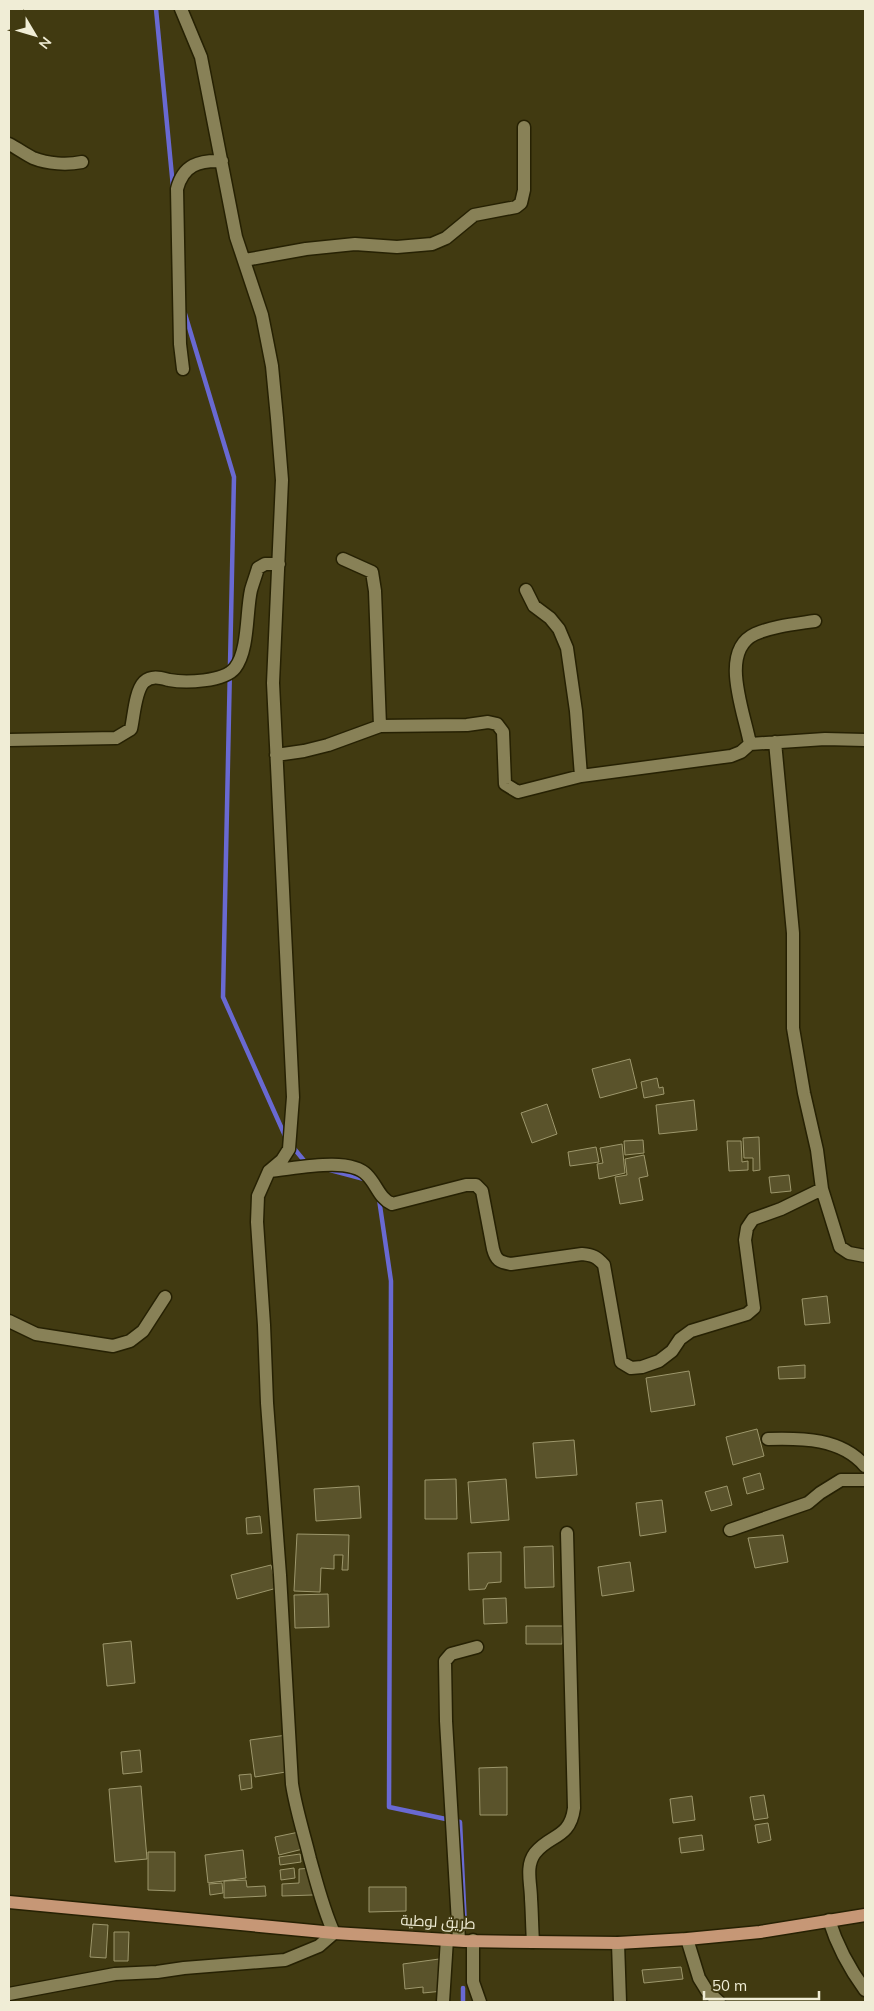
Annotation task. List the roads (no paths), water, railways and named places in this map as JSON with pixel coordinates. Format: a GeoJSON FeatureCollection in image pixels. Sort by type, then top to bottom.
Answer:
{"type":"FeatureCollection","features":[{"type":"Feature","properties":{"kind":"main road","name":"طريق لوطية"},"geometry":{"type":"LineString","coordinates":[[9,1902],[334,1932],[533,1942],[618,1943],[687,1939],[760,1932],[865,1915]]}},
{"type":"Feature","properties":{"kind":"street"},"geometry":{"type":"LineString","coordinates":[[9,1994],[115,1974],[285,1960],[319,1946],[334,1932],[317,1885],[296,1809],[292,1784],[283,1658],[280,1574],[266,1402],[264,1325],[257,1222],[258,1196],[269,1171],[282,1160],[289,1149],[293,1097],[274,683],[282,480],[272,366],[262,315],[236,237],[202,57],[181,9]]}},
{"type":"Feature","properties":{"kind":"street"},"geometry":{"type":"LineString","coordinates":[[245,260],[306,248],[355,244],[396,247],[432,244],[446,238],[474,215],[516,207],[521,203],[524,190],[524,127]]}},
{"type":"Feature","properties":{"kind":"street"},"geometry":{"type":"LineString","coordinates":[[9,144],[34,158],[44,161],[58,164],[82,162]]}},
{"type":"Feature","properties":{"kind":"street"},"geometry":{"type":"LineString","coordinates":[[183,368],[180,344],[177,189],[179,180],[195,164],[203,160],[222,161]]}},
{"type":"Feature","properties":{"kind":"street"},"geometry":{"type":"LineString","coordinates":[[343,559],[372,572],[380,726]]}},
{"type":"Feature","properties":{"kind":"street"},"geometry":{"type":"LineString","coordinates":[[9,740],[116,738],[131,729],[137,694],[144,681],[157,676],[170,680],[204,680],[222,677],[234,669],[242,654],[251,591],[258,568],[265,564],[278,564]]}},
{"type":"Feature","properties":{"kind":"street"},"geometry":{"type":"LineString","coordinates":[[526,590],[534,606],[550,618],[559,630],[567,648],[576,711],[581,776]]}},
{"type":"Feature","properties":{"kind":"street"},"geometry":{"type":"LineString","coordinates":[[750,744],[739,698],[735,662],[739,648],[754,634],[786,625],[815,621]]}},
{"type":"Feature","properties":{"kind":"street"},"geometry":{"type":"LineString","coordinates":[[276,755],[328,745],[380,726],[467,725],[488,722],[497,724],[504,732],[505,784],[518,792],[581,776],[731,756],[741,752],[750,744],[825,739],[865,740]]}},
{"type":"Feature","properties":{"kind":"street"},"geometry":{"type":"LineString","coordinates":[[775,742],[793,933],[793,1028],[804,1093],[817,1150],[822,1189],[840,1247],[849,1253],[865,1256]]}},
{"type":"Feature","properties":{"kind":"street"},"geometry":{"type":"LineString","coordinates":[[269,1171],[339,1164],[352,1166],[367,1174],[384,1200],[392,1204],[466,1185],[476,1185],[482,1191],[495,1258],[500,1262],[511,1264],[582,1254],[598,1258],[604,1265],[621,1362],[631,1368],[642,1367],[659,1361],[672,1351],[680,1338],[691,1330],[747,1314],[754,1308],[745,1240],[747,1228],[754,1219],[781,1209],[822,1189]]}},
{"type":"Feature","properties":{"kind":"street"},"geometry":{"type":"LineString","coordinates":[[9,1321],[36,1334],[113,1346],[130,1341],[143,1331],[165,1297]]}},
{"type":"Feature","properties":{"kind":"street"},"geometry":{"type":"LineString","coordinates":[[768,1439],[799,1438],[831,1443],[858,1458],[865,1466]]}},
{"type":"Feature","properties":{"kind":"street"},"geometry":{"type":"LineString","coordinates":[[730,1530],[808,1503],[841,1480],[865,1480]]}},
{"type":"Feature","properties":{"kind":"street"},"geometry":{"type":"LineString","coordinates":[[533,1942],[529,1879],[532,1860],[536,1853],[562,1834],[573,1818],[574,1808],[567,1534]]}},
{"type":"Feature","properties":{"kind":"street"},"geometry":{"type":"LineString","coordinates":[[443,2002],[453,1939],[445,1661],[451,1654],[477,1647]]}},
{"type":"Feature","properties":{"kind":"street"},"geometry":{"type":"LineString","coordinates":[[829,1920],[836,1942],[865,1990]]}},
{"type":"Feature","properties":{"kind":"street"},"geometry":{"type":"LineString","coordinates":[[687,1939],[699,1978],[707,1991],[719,2002]]}},
{"type":"Feature","properties":{"kind":"street"},"geometry":{"type":"LineString","coordinates":[[473,1940],[473,1982],[480,2002]]}},
{"type":"Feature","properties":{"kind":"street"},"geometry":{"type":"LineString","coordinates":[[618,1943],[620,2002]]}},
{"type":"Feature","properties":{"kind":"waterway"},"geometry":{"type":"LineString","coordinates":[[156,9],[173,187]]}},
{"type":"Feature","properties":{"kind":"waterway"},"geometry":{"type":"LineString","coordinates":[[185,314],[234,477],[223,997],[286,1138]]}},
{"type":"Feature","properties":{"kind":"waterway"},"geometry":{"type":"LineString","coordinates":[[292,1146],[306,1163]]}},
{"type":"Feature","properties":{"kind":"waterway"},"geometry":{"type":"LineString","coordinates":[[330,1170],[364,1179]]}},
{"type":"Feature","properties":{"kind":"waterway"},"geometry":{"type":"LineString","coordinates":[[379,1199],[391,1281],[389,1807],[460,1822],[465,1926]]}},
{"type":"Feature","properties":{"kind":"waterway"},"geometry":{"type":"LineString","coordinates":[[463,1988],[463,2002]]}}]}
